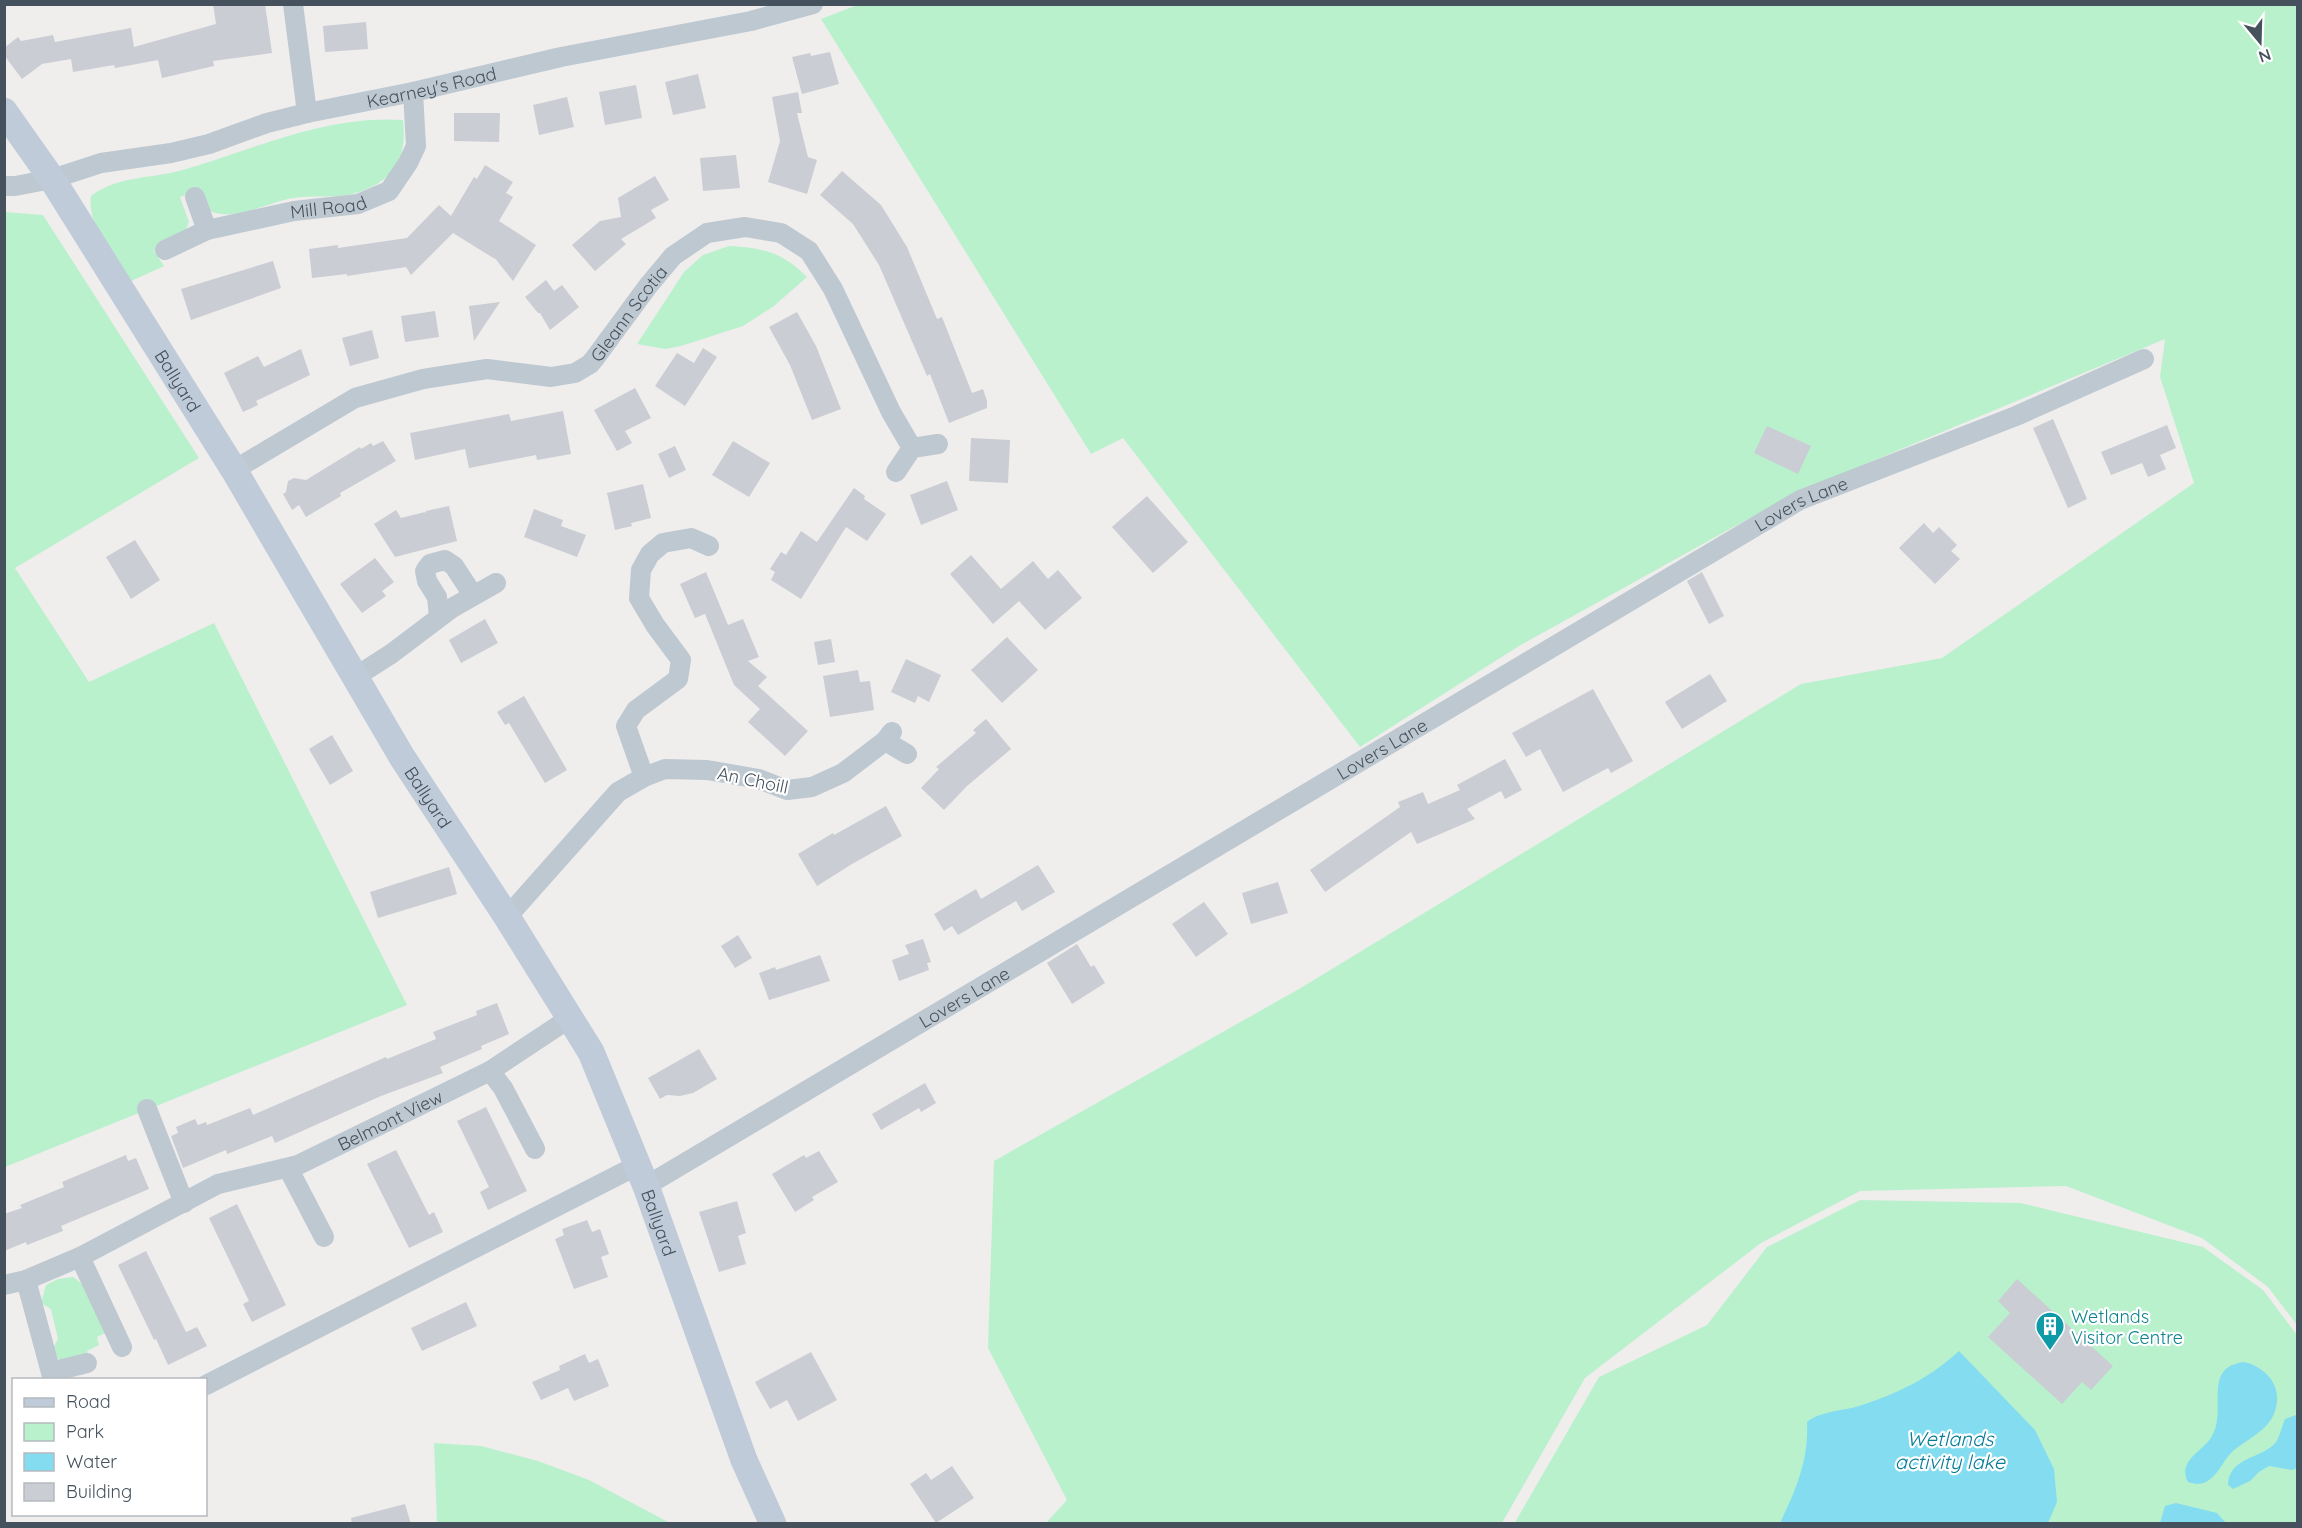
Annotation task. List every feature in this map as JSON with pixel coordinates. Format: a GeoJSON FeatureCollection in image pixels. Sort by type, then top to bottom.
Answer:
{"type":"FeatureCollection","features":[{"type":"Feature","properties":{"kind":"street"},"geometry":{"type":"LineString","coordinates":[[293,4],[307,113]]}},
{"type":"Feature","properties":{"kind":"street","name":"Kearney's Road"},"geometry":{"type":"LineString","coordinates":[[4,186],[52,179],[101,163],[171,153],[209,144],[267,123],[307,113],[413,92],[561,57],[751,21],[813,4]]}},
{"type":"Feature","properties":{"kind":"street","name":"Mill Road"},"geometry":{"type":"LineString","coordinates":[[165,250],[207,230],[294,210],[358,204],[389,191],[408,163],[416,146],[413,92]]}},
{"type":"Feature","properties":{"kind":"street","name":"Ballyard"},"geometry":{"type":"LineString","coordinates":[[4,111],[52,179],[234,470],[402,757],[507,917],[591,1052],[642,1175],[744,1460],[773,1524]]}},
{"type":"Feature","properties":{"kind":"street"},"geometry":{"type":"LineString","coordinates":[[195,197],[207,230]]}},
{"type":"Feature","properties":{"kind":"street","name":"Gleann Scotia"},"geometry":{"type":"LineString","coordinates":[[234,470],[355,398],[423,379],[487,369],[551,377],[575,373],[590,364],[673,256],[707,233],[745,227],[781,233],[809,250],[833,289],[891,412],[912,448]]}},
{"type":"Feature","properties":{"kind":"street","name":"Lovers Lane"},"geometry":{"type":"LineString","coordinates":[[207,1385],[642,1175],[1800,500],[2016,416],[2144,359]]}},
{"type":"Feature","properties":{"kind":"street"},"geometry":{"type":"LineString","coordinates":[[896,472],[912,448],[938,444]]}},
{"type":"Feature","properties":{"kind":"street"},"geometry":{"type":"LineString","coordinates":[[644,777],[626,726],[636,710],[678,678],[681,660],[655,625],[639,598],[640,570],[650,554],[663,543],[691,538],[709,546]]}},
{"type":"Feature","properties":{"kind":"street"},"geometry":{"type":"LineString","coordinates":[[439,617],[437,597],[425,576],[425,571],[430,564],[446,560],[454,566],[473,595]]}},
{"type":"Feature","properties":{"kind":"street"},"geometry":{"type":"LineString","coordinates":[[355,677],[391,654],[439,617],[496,583]]}},
{"type":"Feature","properties":{"kind":"street","name":"An Choill"},"geometry":{"type":"LineString","coordinates":[[507,917],[618,792],[644,777],[665,770],[707,770],[759,779],[787,790],[812,787],[843,773],[889,736],[907,754]]}},
{"type":"Feature","properties":{"kind":"street","name":"Belmont View"},"geometry":{"type":"LineString","coordinates":[[4,1285],[26,1280],[80,1257],[218,1184],[298,1165],[490,1071],[570,1018]]}},
{"type":"Feature","properties":{"kind":"street"},"geometry":{"type":"LineString","coordinates":[[490,1071],[503,1088],[535,1149]]}},
{"type":"Feature","properties":{"kind":"street"},"geometry":{"type":"LineString","coordinates":[[147,1109],[184,1203]]}},
{"type":"Feature","properties":{"kind":"street"},"geometry":{"type":"LineString","coordinates":[[288,1168],[324,1237]]}},
{"type":"Feature","properties":{"kind":"street"},"geometry":{"type":"LineString","coordinates":[[80,1257],[122,1347]]}},
{"type":"Feature","properties":{"kind":"street"},"geometry":{"type":"LineString","coordinates":[[26,1280],[52,1376],[87,1363]]}},
{"type":"Feature","properties":{"kind":"green space"},"geometry":{"type":"Polygon","coordinates":[[[860,4],[2297,5],[2297,1325],[2268,1287],[2202,1238],[2066,1186],[1860,1191],[1761,1243],[1585,1378],[1502,1523],[1046,1523],[1067,1500],[988,1348],[994,1161],[1299,989],[1801,684],[1942,658],[2194,483],[2160,377],[2165,339],[1803,490],[1519,646],[1360,747],[1123,438],[1091,454],[821,19],[860,4]]]}},
{"type":"Feature","properties":{"kind":"green space"},"geometry":{"type":"Polygon","coordinates":[[[375,120],[403,120],[404,135],[399,160],[385,178],[363,191],[341,196],[293,198],[227,214],[209,210],[198,190],[180,197],[189,222],[186,230],[154,251],[164,266],[129,282],[103,241],[93,219],[91,196],[113,184],[186,169],[320,128],[375,120]]]}},
{"type":"Feature","properties":{"kind":"green space"},"geometry":{"type":"Polygon","coordinates":[[[4,212],[43,215],[199,458],[15,568],[89,682],[214,623],[407,1005],[5,1167],[4,212]]]}},
{"type":"Feature","properties":{"kind":"green space"},"geometry":{"type":"Polygon","coordinates":[[[729,246],[752,248],[771,253],[789,262],[807,277],[774,306],[743,326],[665,349],[637,344],[684,272],[703,255],[729,246]]]}},
{"type":"Feature","properties":{"kind":"green space"},"geometry":{"type":"Polygon","coordinates":[[[1860,1200],[2021,1203],[2203,1247],[2263,1290],[2297,1335],[2297,1523],[1514,1524],[1599,1377],[1707,1325],[1767,1247],[1860,1200]]]}},
{"type":"Feature","properties":{"kind":"green space"},"geometry":{"type":"Polygon","coordinates":[[[73,1277],[89,1295],[105,1333],[97,1337],[99,1345],[87,1351],[90,1358],[68,1362],[59,1360],[54,1350],[58,1339],[51,1309],[41,1303],[46,1285],[58,1279],[73,1277]]]}},
{"type":"Feature","properties":{"kind":"green space"},"geometry":{"type":"Polygon","coordinates":[[[434,1443],[481,1446],[538,1461],[589,1480],[670,1523],[437,1523],[434,1443]]]}},
{"type":"Feature","properties":{"kind":"water","name":"Wetlands activity lake"},"geometry":{"type":"Polygon","coordinates":[[[1959,1351],[2035,1430],[2054,1469],[2057,1502],[2048,1523],[1780,1523],[1804,1462],[1807,1422],[1813,1418],[1859,1406],[1900,1390],[1925,1377],[1959,1351]]]}},
{"type":"Feature","properties":{"kind":"water"},"geometry":{"type":"Polygon","coordinates":[[[2244,1362],[2261,1370],[2273,1382],[2277,1399],[2272,1418],[2259,1432],[2233,1451],[2210,1479],[2199,1484],[2188,1482],[2186,1468],[2188,1462],[2208,1442],[2216,1426],[2219,1381],[2223,1372],[2231,1366],[2244,1362]]]}},
{"type":"Feature","properties":{"kind":"water"},"geometry":{"type":"Polygon","coordinates":[[[2296,1415],[2297,1468],[2292,1470],[2269,1466],[2250,1481],[2233,1489],[2228,1485],[2234,1468],[2270,1448],[2276,1442],[2285,1419],[2296,1415]]]}},
{"type":"Feature","properties":{"kind":"water"},"geometry":{"type":"Polygon","coordinates":[[[2176,1503],[2217,1513],[2226,1523],[2160,1523],[2165,1506],[2176,1503]]]}},
{"type":"Feature","properties":{"kind":"building"},"geometry":{"type":"Polygon","coordinates":[[[213,4],[265,4],[272,53],[213,61],[214,66],[162,78],[158,60],[115,68],[114,65],[73,72],[71,59],[42,64],[22,79],[4,55],[4,48],[18,37],[21,41],[53,35],[55,42],[131,28],[134,47],[216,24],[213,4]]]}},
{"type":"Feature","properties":{"kind":"building"},"geometry":{"type":"Polygon","coordinates":[[[366,22],[368,49],[325,52],[323,26],[366,22]]]}},
{"type":"Feature","properties":{"kind":"building"},"geometry":{"type":"Polygon","coordinates":[[[830,52],[839,84],[802,94],[792,57],[830,52]]]}},
{"type":"Feature","properties":{"kind":"building"},"geometry":{"type":"Polygon","coordinates":[[[698,74],[706,108],[673,115],[665,82],[698,74]]]}},
{"type":"Feature","properties":{"kind":"building"},"geometry":{"type":"Polygon","coordinates":[[[636,85],[642,118],[605,125],[599,92],[636,85]]]}},
{"type":"Feature","properties":{"kind":"building"},"geometry":{"type":"Polygon","coordinates":[[[798,92],[802,113],[797,113],[808,157],[817,160],[807,194],[768,182],[780,141],[772,97],[798,92]]]}},
{"type":"Feature","properties":{"kind":"building"},"geometry":{"type":"Polygon","coordinates":[[[567,97],[574,127],[539,135],[533,105],[567,97]]]}},
{"type":"Feature","properties":{"kind":"building"},"geometry":{"type":"Polygon","coordinates":[[[454,113],[500,113],[499,142],[454,141],[454,113]]]}},
{"type":"Feature","properties":{"kind":"building"},"geometry":{"type":"Polygon","coordinates":[[[736,155],[740,188],[703,191],[700,158],[736,155]]]}},
{"type":"Feature","properties":{"kind":"building"},"geometry":{"type":"Polygon","coordinates":[[[485,165],[513,182],[506,193],[513,197],[499,221],[536,245],[513,281],[494,257],[495,259],[453,233],[411,275],[406,267],[347,276],[347,274],[312,278],[309,249],[338,245],[338,248],[407,238],[439,205],[451,216],[474,177],[477,179],[485,165]]]}},
{"type":"Feature","properties":{"kind":"building"},"geometry":{"type":"Polygon","coordinates":[[[842,171],[881,205],[907,247],[937,319],[942,317],[972,393],[983,389],[987,408],[949,423],[930,374],[927,376],[879,265],[853,224],[820,195],[842,171]]]}},
{"type":"Feature","properties":{"kind":"building"},"geometry":{"type":"Polygon","coordinates":[[[655,176],[669,200],[651,210],[656,218],[621,239],[626,244],[595,271],[572,245],[600,221],[621,217],[618,198],[655,176]]]}},
{"type":"Feature","properties":{"kind":"building"},"geometry":{"type":"Polygon","coordinates":[[[273,261],[281,288],[191,320],[181,289],[273,261]]]}},
{"type":"Feature","properties":{"kind":"building"},"geometry":{"type":"Polygon","coordinates":[[[546,280],[554,291],[562,285],[579,307],[550,330],[540,313],[525,297],[546,280]]]}},
{"type":"Feature","properties":{"kind":"building"},"geometry":{"type":"Polygon","coordinates":[[[500,302],[474,341],[469,306],[500,302]]]}},
{"type":"Feature","properties":{"kind":"building"},"geometry":{"type":"Polygon","coordinates":[[[435,311],[439,337],[405,342],[401,316],[435,311]]]}},
{"type":"Feature","properties":{"kind":"building"},"geometry":{"type":"Polygon","coordinates":[[[797,312],[816,346],[841,409],[812,420],[790,365],[769,327],[797,312]]]}},
{"type":"Feature","properties":{"kind":"building"},"geometry":{"type":"Polygon","coordinates":[[[372,330],[379,358],[350,366],[342,338],[372,330]]]}},
{"type":"Feature","properties":{"kind":"building"},"geometry":{"type":"Polygon","coordinates":[[[703,348],[717,357],[685,406],[655,386],[677,353],[694,363],[703,348]]]}},
{"type":"Feature","properties":{"kind":"building"},"geometry":{"type":"Polygon","coordinates":[[[301,349],[310,375],[256,401],[258,405],[243,412],[224,373],[258,356],[264,367],[301,349]]]}},
{"type":"Feature","properties":{"kind":"building"},"geometry":{"type":"Polygon","coordinates":[[[635,388],[651,418],[625,431],[632,443],[617,451],[594,410],[635,388]]]}},
{"type":"Feature","properties":{"kind":"building"},"geometry":{"type":"Polygon","coordinates":[[[563,411],[571,454],[537,460],[536,455],[469,468],[465,449],[415,460],[410,433],[509,414],[511,421],[563,411]]]}},
{"type":"Feature","properties":{"kind":"building"},"geometry":{"type":"Polygon","coordinates":[[[2053,419],[2087,499],[2068,508],[2033,428],[2053,419]]]}},
{"type":"Feature","properties":{"kind":"building"},"geometry":{"type":"Polygon","coordinates":[[[2167,425],[2176,448],[2160,455],[2166,469],[2148,477],[2142,463],[2111,475],[2101,452],[2167,425]]]}},
{"type":"Feature","properties":{"kind":"building"},"geometry":{"type":"Polygon","coordinates":[[[1767,426],[1811,446],[1798,474],[1754,453],[1767,426]]]}},
{"type":"Feature","properties":{"kind":"building"},"geometry":{"type":"Polygon","coordinates":[[[971,438],[1010,440],[1008,483],[969,481],[971,438]]]}},
{"type":"Feature","properties":{"kind":"building"},"geometry":{"type":"Polygon","coordinates":[[[383,441],[396,461],[340,493],[341,496],[306,517],[299,505],[292,510],[283,494],[286,492],[288,481],[294,478],[306,480],[360,447],[361,449],[371,443],[373,446],[383,441]]]}},
{"type":"Feature","properties":{"kind":"building"},"geometry":{"type":"Polygon","coordinates":[[[733,441],[770,463],[749,497],[712,475],[733,441]]]}},
{"type":"Feature","properties":{"kind":"building"},"geometry":{"type":"Polygon","coordinates":[[[675,446],[686,470],[669,478],[658,454],[675,446]]]}},
{"type":"Feature","properties":{"kind":"building"},"geometry":{"type":"Polygon","coordinates":[[[947,481],[958,510],[921,525],[910,495],[947,481]]]}},
{"type":"Feature","properties":{"kind":"building"},"geometry":{"type":"Polygon","coordinates":[[[643,484],[651,518],[615,530],[607,493],[643,484]]]}},
{"type":"Feature","properties":{"kind":"building"},"geometry":{"type":"Polygon","coordinates":[[[854,488],[865,496],[864,499],[886,514],[867,541],[846,527],[801,599],[771,580],[775,572],[770,569],[781,552],[786,555],[801,531],[817,542],[854,488]]]}},
{"type":"Feature","properties":{"kind":"building"},"geometry":{"type":"Polygon","coordinates":[[[1147,496],[1188,542],[1153,573],[1112,527],[1147,496]]]}},
{"type":"Feature","properties":{"kind":"building"},"geometry":{"type":"Polygon","coordinates":[[[449,506],[457,541],[395,557],[374,524],[396,510],[401,518],[425,512],[426,514],[426,511],[449,506]]]}},
{"type":"Feature","properties":{"kind":"building"},"geometry":{"type":"Polygon","coordinates":[[[534,509],[563,520],[561,526],[586,535],[577,557],[524,537],[534,509]]]}},
{"type":"Feature","properties":{"kind":"building"},"geometry":{"type":"Polygon","coordinates":[[[1924,523],[1933,533],[1939,527],[1957,545],[1951,551],[1960,559],[1935,584],[1899,548],[1924,523]]]}},
{"type":"Feature","properties":{"kind":"building"},"geometry":{"type":"Polygon","coordinates":[[[135,540],[160,580],[131,599],[106,557],[135,540]]]}},
{"type":"Feature","properties":{"kind":"building"},"geometry":{"type":"Polygon","coordinates":[[[971,555],[1001,589],[1033,561],[1048,579],[1058,570],[1082,598],[1045,630],[1019,601],[993,624],[950,574],[971,555]]]}},
{"type":"Feature","properties":{"kind":"building"},"geometry":{"type":"Polygon","coordinates":[[[375,558],[394,582],[382,591],[386,596],[362,613],[340,584],[375,558]]]}},
{"type":"Feature","properties":{"kind":"building"},"geometry":{"type":"Polygon","coordinates":[[[706,572],[728,625],[743,619],[759,657],[748,661],[767,677],[758,686],[808,731],[785,756],[748,722],[760,709],[734,685],[705,614],[695,618],[680,584],[706,572]]]}},
{"type":"Feature","properties":{"kind":"building"},"geometry":{"type":"Polygon","coordinates":[[[1702,572],[1724,616],[1709,624],[1687,581],[1702,572]]]}},
{"type":"Feature","properties":{"kind":"building"},"geometry":{"type":"Polygon","coordinates":[[[485,619],[498,643],[461,663],[449,640],[485,619]]]}},
{"type":"Feature","properties":{"kind":"building"},"geometry":{"type":"Polygon","coordinates":[[[1007,637],[1038,670],[1002,703],[971,670],[1007,637]]]}},
{"type":"Feature","properties":{"kind":"building"},"geometry":{"type":"Polygon","coordinates":[[[831,639],[835,662],[818,665],[814,642],[831,639]]]}},
{"type":"Feature","properties":{"kind":"building"},"geometry":{"type":"Polygon","coordinates":[[[906,659],[941,675],[929,702],[918,696],[915,703],[891,692],[906,659]]]}},
{"type":"Feature","properties":{"kind":"building"},"geometry":{"type":"Polygon","coordinates":[[[858,670],[860,682],[870,681],[874,710],[830,717],[823,676],[858,670]]]}},
{"type":"Feature","properties":{"kind":"building"},"geometry":{"type":"Polygon","coordinates":[[[1710,674],[1727,701],[1682,729],[1665,702],[1710,674]]]}},
{"type":"Feature","properties":{"kind":"building"},"geometry":{"type":"Polygon","coordinates":[[[1593,689],[1633,761],[1611,773],[1608,768],[1563,792],[1540,749],[1526,757],[1512,733],[1593,689]]]}},
{"type":"Feature","properties":{"kind":"building"},"geometry":{"type":"Polygon","coordinates":[[[524,696],[567,770],[545,783],[509,723],[505,725],[497,712],[524,696]]]}},
{"type":"Feature","properties":{"kind":"building"},"geometry":{"type":"Polygon","coordinates":[[[986,719],[1011,749],[967,786],[944,810],[921,788],[939,769],[936,767],[976,733],[973,730],[986,719]]]}},
{"type":"Feature","properties":{"kind":"building"},"geometry":{"type":"Polygon","coordinates":[[[332,735],[353,771],[330,785],[309,749],[332,735]]]}},
{"type":"Feature","properties":{"kind":"building"},"geometry":{"type":"Polygon","coordinates":[[[1505,759],[1522,790],[1505,799],[1501,791],[1467,809],[1475,819],[1417,844],[1411,832],[1325,892],[1310,870],[1400,807],[1398,802],[1423,792],[1428,804],[1460,790],[1457,785],[1505,759]]]}},
{"type":"Feature","properties":{"kind":"building"},"geometry":{"type":"Polygon","coordinates":[[[886,806],[902,836],[817,886],[798,854],[886,806]]]}},
{"type":"Feature","properties":{"kind":"building"},"geometry":{"type":"Polygon","coordinates":[[[1038,865],[1055,892],[1022,911],[1016,901],[958,935],[952,926],[944,931],[934,914],[976,889],[981,899],[1038,865]]]}},
{"type":"Feature","properties":{"kind":"building"},"geometry":{"type":"Polygon","coordinates":[[[449,867],[457,894],[378,918],[370,892],[449,867]]]}},
{"type":"Feature","properties":{"kind":"building"},"geometry":{"type":"Polygon","coordinates":[[[1278,882],[1288,913],[1251,924],[1242,893],[1278,882]]]}},
{"type":"Feature","properties":{"kind":"building"},"geometry":{"type":"Polygon","coordinates":[[[1204,902],[1228,934],[1196,957],[1172,924],[1204,902]]]}},
{"type":"Feature","properties":{"kind":"building"},"geometry":{"type":"Polygon","coordinates":[[[738,935],[752,958],[735,968],[721,946],[738,935]]]}},
{"type":"Feature","properties":{"kind":"building"},"geometry":{"type":"Polygon","coordinates":[[[923,939],[931,962],[927,963],[929,970],[899,981],[892,960],[909,954],[905,945],[923,939]]]}},
{"type":"Feature","properties":{"kind":"building"},"geometry":{"type":"Polygon","coordinates":[[[1077,944],[1091,967],[1094,965],[1105,983],[1072,1004],[1047,963],[1077,944]]]}},
{"type":"Feature","properties":{"kind":"building"},"geometry":{"type":"Polygon","coordinates":[[[820,955],[830,981],[769,1000],[759,973],[775,967],[776,970],[820,955]]]}},
{"type":"Feature","properties":{"kind":"building"},"geometry":{"type":"Polygon","coordinates":[[[497,1003],[509,1034],[481,1046],[482,1049],[440,1067],[443,1073],[381,1096],[275,1143],[272,1136],[227,1154],[226,1150],[183,1168],[171,1136],[178,1133],[176,1127],[195,1119],[198,1125],[206,1122],[207,1125],[250,1108],[253,1115],[386,1057],[387,1059],[436,1039],[433,1032],[477,1015],[476,1011],[497,1003]]]}},
{"type":"Feature","properties":{"kind":"building"},"geometry":{"type":"Polygon","coordinates":[[[699,1049],[717,1079],[693,1093],[680,1096],[667,1095],[660,1099],[648,1078],[699,1049]]]}},
{"type":"Feature","properties":{"kind":"building"},"geometry":{"type":"Polygon","coordinates":[[[925,1083],[936,1103],[921,1112],[919,1108],[881,1130],[872,1114],[925,1083]]]}},
{"type":"Feature","properties":{"kind":"building"},"geometry":{"type":"Polygon","coordinates":[[[486,1107],[527,1191],[488,1210],[480,1192],[489,1187],[457,1121],[486,1107]]]}},
{"type":"Feature","properties":{"kind":"building"},"geometry":{"type":"Polygon","coordinates":[[[396,1150],[429,1215],[434,1212],[443,1232],[409,1248],[367,1164],[396,1150]]]}},
{"type":"Feature","properties":{"kind":"building"},"geometry":{"type":"Polygon","coordinates":[[[819,1151],[838,1182],[812,1197],[814,1200],[795,1212],[772,1174],[804,1155],[806,1158],[819,1151]]]}},
{"type":"Feature","properties":{"kind":"building"},"geometry":{"type":"Polygon","coordinates":[[[126,1155],[128,1161],[136,1158],[149,1189],[61,1226],[63,1231],[4,1251],[4,1214],[22,1208],[20,1205],[64,1187],[62,1182],[126,1155]]]}},
{"type":"Feature","properties":{"kind":"building"},"geometry":{"type":"Polygon","coordinates":[[[737,1201],[746,1233],[738,1236],[746,1264],[719,1272],[699,1212],[737,1201]]]}},
{"type":"Feature","properties":{"kind":"building"},"geometry":{"type":"Polygon","coordinates":[[[237,1204],[286,1305],[252,1322],[243,1304],[249,1301],[209,1218],[237,1204]]]}},
{"type":"Feature","properties":{"kind":"building"},"geometry":{"type":"Polygon","coordinates":[[[587,1220],[592,1232],[600,1229],[609,1254],[601,1257],[608,1277],[574,1289],[555,1239],[564,1235],[562,1229],[587,1220]]]}},
{"type":"Feature","properties":{"kind":"building"},"geometry":{"type":"Polygon","coordinates":[[[146,1251],[186,1332],[197,1327],[207,1346],[168,1365],[118,1265],[146,1251]]]}},
{"type":"Feature","properties":{"kind":"building","name":"Wetlands Visitor Centre"},"geometry":{"type":"Polygon","coordinates":[[[2017,1279],[2113,1366],[2091,1390],[2082,1382],[2062,1404],[1988,1337],[2010,1313],[1998,1301],[2017,1279]]]}},
{"type":"Feature","properties":{"kind":"building"},"geometry":{"type":"Polygon","coordinates":[[[466,1302],[477,1326],[422,1351],[411,1328],[466,1302]]]}},
{"type":"Feature","properties":{"kind":"building"},"geometry":{"type":"Polygon","coordinates":[[[811,1352],[837,1400],[798,1421],[787,1400],[770,1409],[755,1382],[811,1352]]]}},
{"type":"Feature","properties":{"kind":"building"},"geometry":{"type":"Polygon","coordinates":[[[585,1354],[589,1363],[598,1359],[609,1386],[574,1401],[568,1388],[541,1400],[532,1382],[560,1370],[559,1366],[585,1354]]]}},
{"type":"Feature","properties":{"kind":"building"},"geometry":{"type":"Polygon","coordinates":[[[952,1466],[974,1498],[936,1523],[910,1484],[926,1473],[931,1480],[952,1466]]]}},
{"type":"Feature","properties":{"kind":"building"},"geometry":{"type":"Polygon","coordinates":[[[405,1504],[411,1524],[352,1524],[351,1518],[405,1504]]]}},
{"type":"Feature","properties":{"kind":"place","name":"Wetlands Visitor Centre"},"geometry":{"type":"Point","coordinates":[2050,1352]}}]}
